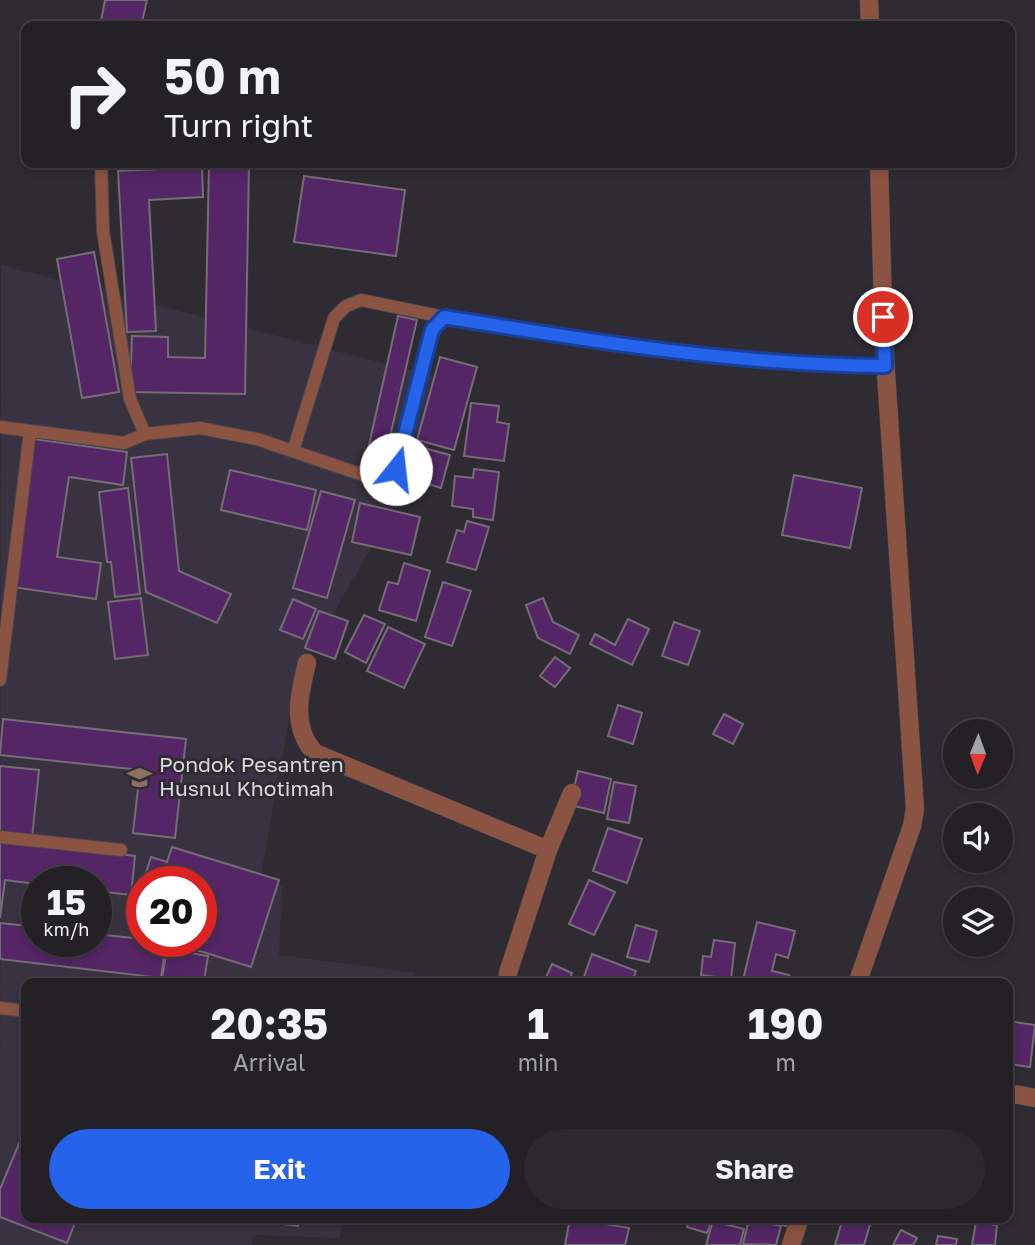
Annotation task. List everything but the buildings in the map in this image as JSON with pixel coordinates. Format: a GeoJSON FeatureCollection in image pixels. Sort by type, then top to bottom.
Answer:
{"type":"FeatureCollection","features":[{"type":"Feature","properties":{"kind":"street"},"geometry":{"type":"LineString","coordinates":[[869,0],[870,21]]}},
{"type":"Feature","properties":{"kind":"street"},"geometry":{"type":"LineString","coordinates":[[859,978],[912,826],[915,809],[885,366],[879,168]]}},
{"type":"Feature","properties":{"kind":"street"},"geometry":{"type":"LineString","coordinates":[[307,663],[299,694],[299,724],[307,745],[315,753],[548,850]]}},
{"type":"Feature","properties":{"kind":"street"},"geometry":{"type":"LineString","coordinates":[[508,978],[548,850],[572,793]]}},
{"type":"Feature","properties":{"kind":"street"},"geometry":{"type":"LineString","coordinates":[[1013,1094],[1035,1098]]}},
{"type":"Feature","properties":{"kind":"street"},"geometry":{"type":"LineString","coordinates":[[791,1245],[798,1223]]}},
{"type":"Feature","properties":{"kind":"lane"},"geometry":{"type":"LineString","coordinates":[[101,168],[103,231],[130,398],[145,434]]}},
{"type":"Feature","properties":{"kind":"lane"},"geometry":{"type":"LineString","coordinates":[[293,451],[334,318],[346,306],[361,300],[444,317],[638,348],[816,365],[885,366]]}},
{"type":"Feature","properties":{"kind":"lane"},"geometry":{"type":"LineString","coordinates":[[0,427],[124,443],[145,434],[200,428],[257,439],[372,478],[385,478],[396,469],[432,330],[444,317]]}},
{"type":"Feature","properties":{"kind":"lane"},"geometry":{"type":"LineString","coordinates":[[0,680],[30,431]]}},
{"type":"Feature","properties":{"kind":"lane"},"geometry":{"type":"LineString","coordinates":[[0,836],[121,850]]}},
{"type":"Feature","properties":{"kind":"lane"},"geometry":{"type":"LineString","coordinates":[[0,1008],[21,1010]]}},
{"type":"Feature","properties":{"kind":"shaded area","name":"Pondok Pesantren Husnul Khotimah"},"geometry":{"type":"Polygon","coordinates":[[[1,265],[464,384],[296,679],[261,875],[282,887],[279,955],[416,973],[414,978],[21,978],[21,1223],[343,1223],[339,1238],[253,1235],[252,1245],[0,1245],[1,265]]]}},
{"type":"Feature","properties":{"kind":"place","name":"Pondok Pesantren Husnul Khotimah"},"geometry":{"type":"Point","coordinates":[139,777]}},
{"type":"Feature","properties":{"kind":"route"},"geometry":{"type":"LineString","coordinates":[[396,469],[432,330],[444,317],[638,348],[816,365],[885,366],[883,317]]}}]}
